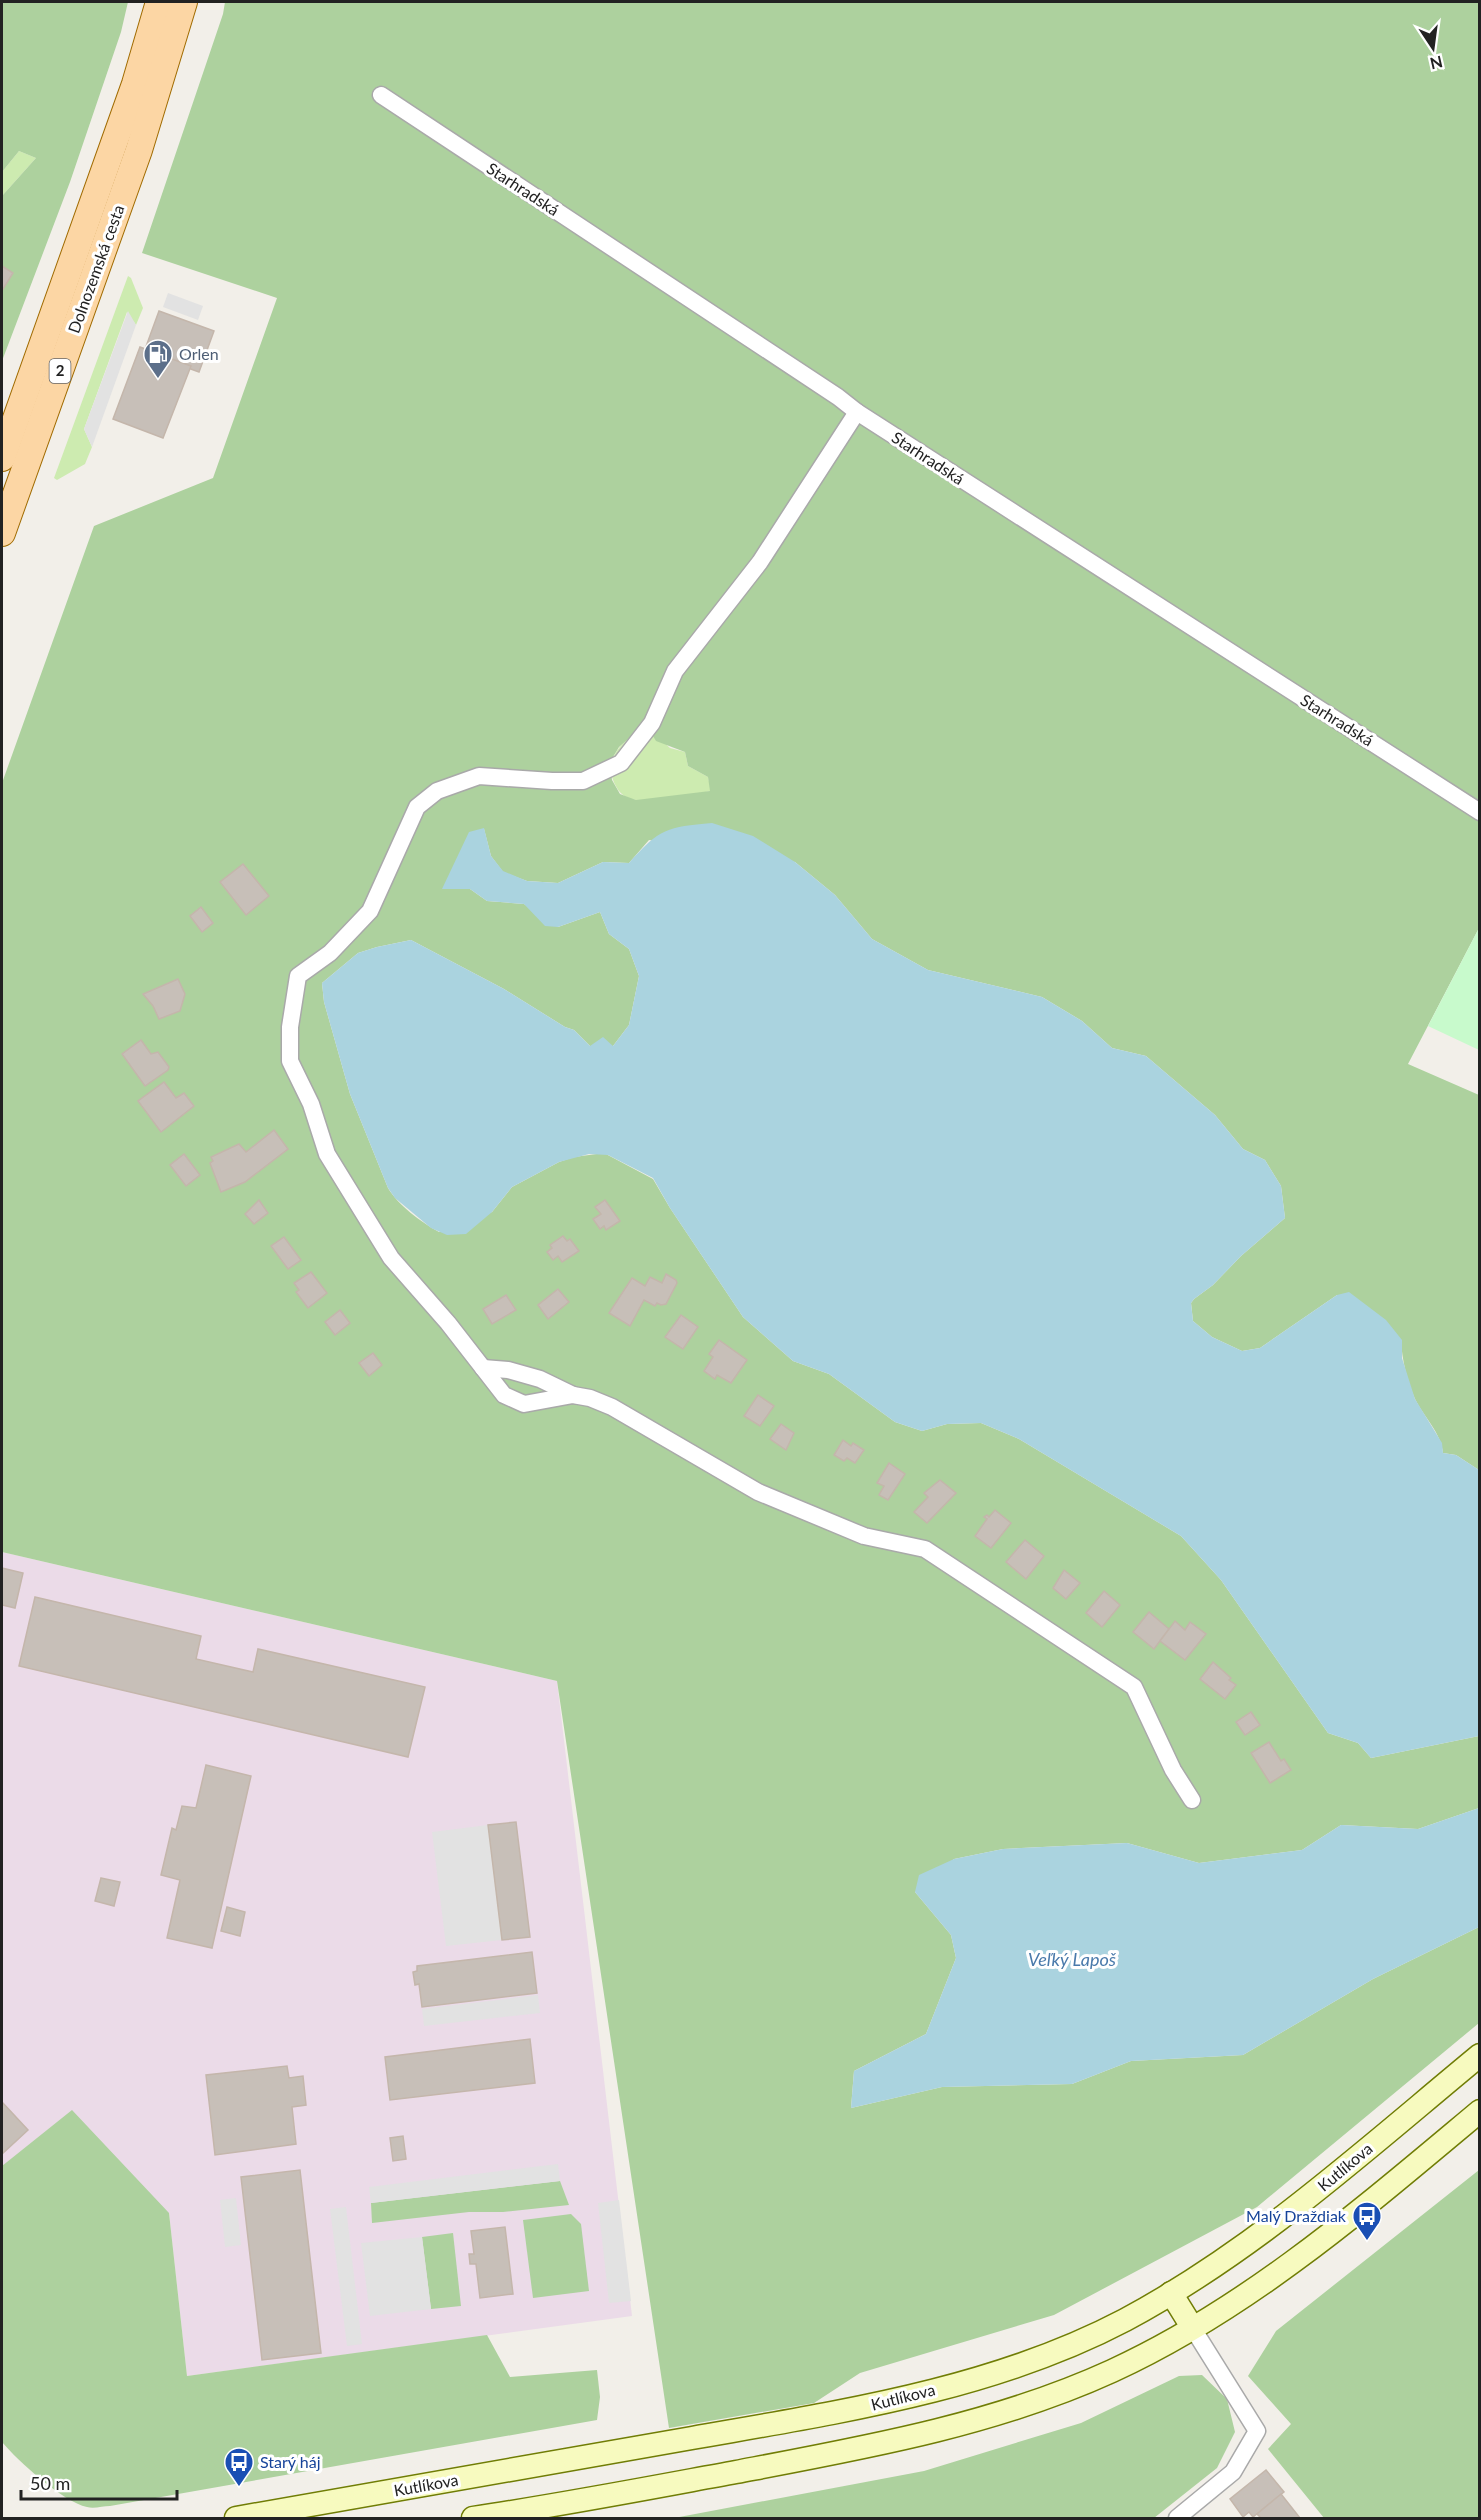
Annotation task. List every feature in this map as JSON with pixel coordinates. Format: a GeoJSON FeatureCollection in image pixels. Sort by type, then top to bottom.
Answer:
{"type":"FeatureCollection","features":[{"type":"Feature","properties":{"kind":"main road","name":"Dolnozemská cesta"},"geometry":{"type":"LineString","coordinates":[[2,458],[135,84],[159,2]]}},
{"type":"Feature","properties":{"kind":"main road","name":"Dolnozemská cesta"},"geometry":{"type":"LineString","coordinates":[[2,533],[139,150],[184,2]]}},
{"type":"Feature","properties":{"kind":"main road","name":"Kutlíkova"},"geometry":{"type":"LineString","coordinates":[[236,2518],[870,2406],[1023,2364],[1125,2320],[1228,2257],[1298,2206],[1479,2055]]}},
{"type":"Feature","properties":{"kind":"main road"},"geometry":{"type":"LineString","coordinates":[[473,2518],[803,2459],[899,2439],[1036,2401],[1110,2372],[1247,2295],[1350,2218],[1479,2111]]}},
{"type":"Feature","properties":{"kind":"main road"},"geometry":{"type":"LineString","coordinates":[[1171,2293],[1192,2327]]}},
{"type":"Feature","properties":{"kind":"street","name":"Starhradská"},"geometry":{"type":"LineString","coordinates":[[381,95],[838,397],[857,412],[1479,812]]}},
{"type":"Feature","properties":{"kind":"street"},"geometry":{"type":"LineString","coordinates":[[573,1395],[525,1404],[504,1395],[448,1323],[391,1258],[327,1154],[311,1104],[290,1061],[290,1027],[298,976],[330,953],[370,911],[417,807],[437,791],[479,776],[552,782],[583,781],[621,763],[652,723],[675,671],[760,562],[857,412]]}},
{"type":"Feature","properties":{"kind":"street"},"geometry":{"type":"LineString","coordinates":[[483,1368],[508,1370],[540,1379],[573,1395],[590,1398],[612,1407],[758,1492],[864,1536],[925,1549],[1134,1687],[1173,1770],[1192,1800]]}},
{"type":"Feature","properties":{"kind":"street"},"geometry":{"type":"LineString","coordinates":[[1177,2518],[1233,2472],[1257,2431],[1192,2327]]}},
{"type":"Feature","properties":{"kind":"shaded area"},"geometry":{"type":"Polygon","coordinates":[[[168,293],[203,306],[198,320],[163,307],[168,293]]]}},
{"type":"Feature","properties":{"kind":"shaded area"},"geometry":{"type":"Polygon","coordinates":[[[128,311],[136,325],[92,447],[84,429],[128,311]]]}},
{"type":"Feature","properties":{"kind":"shaded area"},"geometry":{"type":"Polygon","coordinates":[[[2,1552],[557,1681],[632,2316],[187,2376],[169,2213],[2,2177],[2,1552]]]}},
{"type":"Feature","properties":{"kind":"shaded area"},"geometry":{"type":"Polygon","coordinates":[[[488,1825],[502,1940],[446,1946],[432,1832],[488,1825]]]}},
{"type":"Feature","properties":{"kind":"shaded area"},"geometry":{"type":"Polygon","coordinates":[[[538,1995],[540,2013],[424,2026],[422,2009],[538,1995]]]}},
{"type":"Feature","properties":{"kind":"shaded area"},"geometry":{"type":"Polygon","coordinates":[[[558,2164],[560,2181],[371,2203],[369,2187],[558,2164]]]}},
{"type":"Feature","properties":{"kind":"shaded area"},"geometry":{"type":"Polygon","coordinates":[[[236,2198],[241,2245],[225,2247],[220,2200],[236,2198]]]}},
{"type":"Feature","properties":{"kind":"shaded area"},"geometry":{"type":"Polygon","coordinates":[[[619,2200],[631,2301],[609,2303],[598,2203],[619,2200]]]}},
{"type":"Feature","properties":{"kind":"shaded area"},"geometry":{"type":"Polygon","coordinates":[[[346,2207],[362,2344],[347,2346],[330,2209],[346,2207]]]}},
{"type":"Feature","properties":{"kind":"shaded area"},"geometry":{"type":"Polygon","coordinates":[[[422,2237],[431,2309],[370,2316],[361,2243],[422,2237]]]}},
{"type":"Feature","properties":{"kind":"green space"},"geometry":{"type":"Polygon","coordinates":[[[2,2],[128,2],[121,32],[70,182],[2,361],[2,196],[36,158],[19,151],[2,172],[2,2]]]}},
{"type":"Feature","properties":{"kind":"green space"},"geometry":{"type":"Polygon","coordinates":[[[225,2],[1479,2],[1479,928],[1408,1064],[1479,1095],[1479,1470],[1456,1455],[1443,1453],[1436,1432],[1412,1392],[1407,1378],[1401,1340],[1337,1295],[1260,1348],[1242,1351],[1212,1337],[1193,1321],[1191,1303],[1194,1299],[1213,1285],[1241,1256],[1285,1218],[1281,1186],[1265,1160],[1243,1149],[1215,1115],[1146,1056],[1112,1048],[1082,1021],[1042,997],[928,970],[872,939],[835,895],[795,862],[649,840],[629,863],[603,862],[558,883],[527,881],[503,872],[491,856],[484,829],[443,889],[470,889],[487,901],[524,904],[558,927],[600,912],[609,934],[629,949],[639,976],[629,1025],[613,1046],[590,1046],[574,1030],[565,1027],[504,989],[411,940],[358,953],[322,983],[324,1002],[350,1094],[388,1188],[410,1213],[425,1223],[439,1232],[492,1212],[512,1187],[559,1162],[574,1157],[604,1153],[653,1179],[743,1317],[793,1361],[829,1374],[895,1422],[922,1431],[947,1424],[981,1423],[1019,1439],[1181,1536],[1221,1580],[1328,1733],[1358,1743],[1371,1758],[1479,1736],[1479,1808],[1418,1829],[1341,1825],[1302,1850],[1199,1863],[1127,1843],[1003,1849],[954,1859],[915,1892],[951,1935],[956,1958],[926,2034],[854,2071],[851,2108],[942,2087],[1072,2084],[1131,2061],[1243,2055],[1373,1979],[1479,1927],[1479,2023],[1257,2207],[1054,2315],[860,2373],[814,2403],[669,2428],[557,1681],[2,1552],[2,783],[94,526],[213,478],[277,298],[142,253],[223,14],[225,2]],[[649,729],[635,733],[619,747],[610,762],[612,780],[620,794],[636,800],[710,791],[708,777],[688,766],[685,752],[656,741],[649,729]]]}},
{"type":"Feature","properties":{"kind":"green space"},"geometry":{"type":"Polygon","coordinates":[[[19,151],[36,158],[2,196],[2,172],[19,151]]]}},
{"type":"Feature","properties":{"kind":"green space"},"geometry":{"type":"Polygon","coordinates":[[[128,276],[131,278],[143,308],[136,325],[127,312],[84,429],[92,447],[85,464],[57,480],[54,478],[128,276]]]}},
{"type":"Feature","properties":{"kind":"green space"},"geometry":{"type":"Polygon","coordinates":[[[649,729],[670,748],[685,752],[688,766],[708,777],[711,791],[642,800],[630,799],[620,792],[612,778],[613,759],[617,751],[631,737],[649,729]]]}},
{"type":"Feature","properties":{"kind":"green space"},"geometry":{"type":"Polygon","coordinates":[[[1479,928],[1479,1050],[1428,1026],[1479,928]]]}},
{"type":"Feature","properties":{"kind":"green space"},"geometry":{"type":"Polygon","coordinates":[[[72,2110],[169,2213],[187,2376],[487,2335],[510,2377],[597,2370],[600,2397],[597,2420],[110,2506],[90,2508],[77,2504],[30,2470],[2,2442],[2,2166],[72,2110]]]}},
{"type":"Feature","properties":{"kind":"green space"},"geometry":{"type":"Polygon","coordinates":[[[1479,2170],[1479,2518],[1324,2518],[1268,2449],[1291,2424],[1248,2376],[1276,2331],[1479,2170]]]}},
{"type":"Feature","properties":{"kind":"green space"},"geometry":{"type":"Polygon","coordinates":[[[560,2181],[569,2205],[503,2212],[469,2212],[372,2223],[371,2203],[560,2181]]]}},
{"type":"Feature","properties":{"kind":"green space"},"geometry":{"type":"Polygon","coordinates":[[[571,2214],[581,2224],[589,2291],[533,2298],[523,2220],[571,2214]]]}},
{"type":"Feature","properties":{"kind":"green space"},"geometry":{"type":"Polygon","coordinates":[[[453,2233],[461,2306],[431,2309],[422,2237],[453,2233]]]}},
{"type":"Feature","properties":{"kind":"green space"},"geometry":{"type":"Polygon","coordinates":[[[1202,2375],[1227,2399],[1235,2432],[1217,2468],[1154,2518],[674,2518],[924,2471],[1081,2423],[1179,2376],[1202,2375]]]}},
{"type":"Feature","properties":{"kind":"water"},"geometry":{"type":"Polygon","coordinates":[[[712,823],[753,836],[795,862],[835,895],[872,939],[928,970],[1042,997],[1082,1021],[1112,1048],[1146,1056],[1215,1115],[1243,1149],[1265,1160],[1281,1186],[1285,1218],[1241,1256],[1213,1285],[1194,1299],[1191,1303],[1193,1321],[1212,1337],[1242,1351],[1260,1348],[1337,1295],[1349,1292],[1386,1320],[1402,1340],[1402,1358],[1415,1399],[1442,1443],[1443,1453],[1456,1455],[1479,1470],[1479,1736],[1371,1758],[1358,1743],[1328,1733],[1221,1580],[1181,1536],[1019,1439],[981,1423],[947,1424],[922,1431],[895,1422],[829,1374],[793,1361],[743,1317],[670,1208],[653,1178],[608,1155],[589,1154],[559,1162],[512,1187],[492,1212],[466,1234],[447,1235],[431,1228],[395,1198],[388,1188],[350,1094],[324,1002],[322,983],[358,953],[411,940],[504,989],[565,1027],[574,1030],[590,1046],[603,1037],[613,1046],[629,1025],[639,976],[629,949],[609,934],[600,912],[558,927],[545,926],[524,904],[487,901],[470,889],[442,889],[469,832],[484,828],[491,856],[503,871],[527,881],[558,883],[603,862],[629,863],[665,831],[712,823]]]}},
{"type":"Feature","properties":{"kind":"water","name":"Veľký Lapoš"},"geometry":{"type":"Polygon","coordinates":[[[1479,1808],[1479,1927],[1373,1979],[1243,2055],[1131,2061],[1072,2084],[942,2087],[851,2108],[854,2071],[926,2034],[956,1958],[951,1935],[915,1892],[919,1875],[954,1859],[1003,1849],[1127,1843],[1199,1863],[1302,1850],[1341,1825],[1418,1829],[1479,1808]]]}},
{"type":"Feature","properties":{"kind":"building"},"geometry":{"type":"Polygon","coordinates":[[[2,266],[13,273],[3,289],[2,288],[2,266]]]}},
{"type":"Feature","properties":{"kind":"building"},"geometry":{"type":"Polygon","coordinates":[[[159,311],[214,331],[199,372],[144,352],[159,311]]]}},
{"type":"Feature","properties":{"kind":"building"},"geometry":{"type":"Polygon","coordinates":[[[140,347],[191,366],[163,438],[113,419],[140,347]]]}},
{"type":"Feature","properties":{"kind":"building"},"geometry":{"type":"Polygon","coordinates":[[[243,864],[269,896],[246,915],[220,882],[243,864]]]}},
{"type":"Feature","properties":{"kind":"building"},"geometry":{"type":"Polygon","coordinates":[[[201,907],[213,923],[202,932],[190,916],[201,907]]]}},
{"type":"Feature","properties":{"kind":"building"},"geometry":{"type":"Polygon","coordinates":[[[178,979],[185,994],[180,1011],[159,1019],[153,1006],[143,994],[178,979]]]}},
{"type":"Feature","properties":{"kind":"building"},"geometry":{"type":"Polygon","coordinates":[[[141,1040],[151,1054],[158,1052],[169,1067],[145,1086],[122,1054],[141,1040]]]}},
{"type":"Feature","properties":{"kind":"building"},"geometry":{"type":"Polygon","coordinates":[[[164,1082],[176,1098],[184,1093],[194,1106],[161,1132],[138,1101],[164,1082]]]}},
{"type":"Feature","properties":{"kind":"building"},"geometry":{"type":"Polygon","coordinates":[[[274,1130],[288,1149],[245,1182],[221,1192],[210,1163],[213,1161],[211,1157],[239,1144],[246,1152],[274,1130]]]}},
{"type":"Feature","properties":{"kind":"building"},"geometry":{"type":"Polygon","coordinates":[[[184,1154],[200,1175],[186,1186],[170,1165],[184,1154]]]}},
{"type":"Feature","properties":{"kind":"building"},"geometry":{"type":"Polygon","coordinates":[[[259,1200],[268,1213],[254,1224],[245,1214],[259,1200]]]}},
{"type":"Feature","properties":{"kind":"building"},"geometry":{"type":"Polygon","coordinates":[[[605,1200],[620,1221],[606,1230],[604,1226],[600,1229],[593,1219],[601,1214],[595,1207],[605,1200]]]}},
{"type":"Feature","properties":{"kind":"building"},"geometry":{"type":"Polygon","coordinates":[[[563,1236],[567,1241],[570,1239],[579,1251],[562,1262],[558,1256],[553,1260],[547,1252],[552,1248],[550,1245],[563,1236]]]}},
{"type":"Feature","properties":{"kind":"building"},"geometry":{"type":"Polygon","coordinates":[[[284,1237],[301,1260],[288,1269],[271,1246],[284,1237]]]}},
{"type":"Feature","properties":{"kind":"building"},"geometry":{"type":"Polygon","coordinates":[[[311,1272],[327,1293],[308,1308],[296,1292],[299,1290],[294,1283],[311,1272]]]}},
{"type":"Feature","properties":{"kind":"building"},"geometry":{"type":"Polygon","coordinates":[[[666,1274],[677,1283],[666,1304],[657,1303],[655,1306],[644,1300],[630,1326],[609,1313],[632,1278],[645,1286],[650,1277],[662,1283],[666,1274]]]}},
{"type":"Feature","properties":{"kind":"building"},"geometry":{"type":"Polygon","coordinates":[[[558,1289],[569,1302],[548,1319],[538,1305],[558,1289]]]}},
{"type":"Feature","properties":{"kind":"building"},"geometry":{"type":"Polygon","coordinates":[[[506,1295],[516,1310],[492,1324],[483,1309],[506,1295]]]}},
{"type":"Feature","properties":{"kind":"building"},"geometry":{"type":"Polygon","coordinates":[[[340,1310],[350,1323],[335,1335],[325,1322],[340,1310]]]}},
{"type":"Feature","properties":{"kind":"building"},"geometry":{"type":"Polygon","coordinates":[[[681,1315],[698,1327],[683,1349],[665,1337],[681,1315]]]}},
{"type":"Feature","properties":{"kind":"building"},"geometry":{"type":"Polygon","coordinates":[[[719,1340],[747,1360],[731,1383],[717,1375],[715,1379],[704,1371],[713,1357],[709,1354],[719,1340]]]}},
{"type":"Feature","properties":{"kind":"building"},"geometry":{"type":"Polygon","coordinates":[[[373,1353],[382,1365],[369,1376],[359,1363],[373,1353]]]}},
{"type":"Feature","properties":{"kind":"building"},"geometry":{"type":"Polygon","coordinates":[[[758,1395],[774,1406],[760,1426],[744,1416],[758,1395]]]}},
{"type":"Feature","properties":{"kind":"building"},"geometry":{"type":"Polygon","coordinates":[[[781,1424],[794,1433],[786,1450],[770,1439],[781,1424]]]}},
{"type":"Feature","properties":{"kind":"building"},"geometry":{"type":"Polygon","coordinates":[[[843,1440],[851,1446],[853,1443],[864,1450],[855,1463],[847,1458],[844,1461],[834,1455],[843,1440]]]}},
{"type":"Feature","properties":{"kind":"building"},"geometry":{"type":"Polygon","coordinates":[[[889,1463],[905,1474],[888,1500],[879,1495],[884,1486],[877,1483],[889,1463]]]}},
{"type":"Feature","properties":{"kind":"building"},"geometry":{"type":"Polygon","coordinates":[[[940,1480],[956,1493],[927,1523],[914,1512],[928,1497],[924,1493],[940,1480]]]}},
{"type":"Feature","properties":{"kind":"building"},"geometry":{"type":"Polygon","coordinates":[[[995,1510],[1011,1523],[991,1548],[975,1536],[987,1519],[984,1517],[987,1515],[989,1517],[995,1510]]]}},
{"type":"Feature","properties":{"kind":"building"},"geometry":{"type":"Polygon","coordinates":[[[1025,1540],[1044,1556],[1026,1579],[1006,1562],[1025,1540]]]}},
{"type":"Feature","properties":{"kind":"building"},"geometry":{"type":"Polygon","coordinates":[[[2,1568],[23,1573],[15,1608],[2,1605],[2,1568]]]}},
{"type":"Feature","properties":{"kind":"building"},"geometry":{"type":"Polygon","coordinates":[[[1064,1570],[1080,1583],[1066,1599],[1053,1588],[1064,1570]]]}},
{"type":"Feature","properties":{"kind":"building"},"geometry":{"type":"Polygon","coordinates":[[[1104,1591],[1120,1605],[1102,1627],[1086,1613],[1104,1591]]]}},
{"type":"Feature","properties":{"kind":"building"},"geometry":{"type":"Polygon","coordinates":[[[35,1597],[201,1636],[196,1659],[253,1672],[258,1649],[425,1687],[408,1757],[19,1666],[35,1597]]]}},
{"type":"Feature","properties":{"kind":"building"},"geometry":{"type":"Polygon","coordinates":[[[1149,1612],[1169,1629],[1154,1649],[1133,1632],[1149,1612]]]}},
{"type":"Feature","properties":{"kind":"building"},"geometry":{"type":"Polygon","coordinates":[[[1175,1621],[1185,1630],[1190,1622],[1206,1634],[1185,1660],[1160,1641],[1175,1621]]]}},
{"type":"Feature","properties":{"kind":"building"},"geometry":{"type":"Polygon","coordinates":[[[1213,1662],[1236,1685],[1225,1699],[1200,1679],[1213,1662]]]}},
{"type":"Feature","properties":{"kind":"building"},"geometry":{"type":"Polygon","coordinates":[[[1251,1712],[1260,1725],[1245,1735],[1236,1722],[1251,1712]]]}},
{"type":"Feature","properties":{"kind":"building"},"geometry":{"type":"Polygon","coordinates":[[[1269,1742],[1281,1761],[1284,1759],[1291,1770],[1270,1783],[1251,1753],[1269,1742]]]}},
{"type":"Feature","properties":{"kind":"building"},"geometry":{"type":"Polygon","coordinates":[[[206,1765],[251,1776],[212,1948],[167,1938],[180,1880],[161,1875],[172,1828],[176,1830],[182,1806],[196,1808],[206,1765]]]}},
{"type":"Feature","properties":{"kind":"building"},"geometry":{"type":"Polygon","coordinates":[[[516,1822],[530,1937],[502,1940],[488,1825],[516,1822]]]}},
{"type":"Feature","properties":{"kind":"building"},"geometry":{"type":"Polygon","coordinates":[[[101,1878],[120,1882],[114,1906],[95,1901],[101,1878]]]}},
{"type":"Feature","properties":{"kind":"building"},"geometry":{"type":"Polygon","coordinates":[[[227,1907],[245,1912],[240,1936],[221,1931],[227,1907]]]}},
{"type":"Feature","properties":{"kind":"building"},"geometry":{"type":"Polygon","coordinates":[[[532,1952],[537,1993],[422,2007],[419,1984],[415,1985],[413,1972],[417,1971],[417,1966],[532,1952]]]}},
{"type":"Feature","properties":{"kind":"building"},"geometry":{"type":"Polygon","coordinates":[[[530,2039],[535,2083],[390,2100],[385,2057],[530,2039]]]}},
{"type":"Feature","properties":{"kind":"building"},"geometry":{"type":"Polygon","coordinates":[[[287,2066],[289,2078],[303,2076],[306,2105],[292,2107],[296,2144],[215,2155],[206,2075],[287,2066]]]}},
{"type":"Feature","properties":{"kind":"building"},"geometry":{"type":"Polygon","coordinates":[[[2,2102],[28,2130],[2,2154],[2,2102]]]}},
{"type":"Feature","properties":{"kind":"building"},"geometry":{"type":"Polygon","coordinates":[[[403,2136],[406,2159],[393,2161],[390,2138],[403,2136]]]}},
{"type":"Feature","properties":{"kind":"building"},"geometry":{"type":"Polygon","coordinates":[[[300,2170],[321,2353],[262,2360],[241,2177],[300,2170]]]}},
{"type":"Feature","properties":{"kind":"building"},"geometry":{"type":"Polygon","coordinates":[[[505,2227],[513,2294],[480,2298],[476,2264],[470,2264],[469,2254],[474,2254],[471,2231],[505,2227]]]}},
{"type":"Feature","properties":{"kind":"building"},"geometry":{"type":"Polygon","coordinates":[[[1266,2470],[1284,2492],[1253,2517],[1249,2512],[1243,2517],[1230,2499],[1266,2470]]]}},
{"type":"Feature","properties":{"kind":"building"},"geometry":{"type":"Polygon","coordinates":[[[1281,2494],[1300,2518],[1261,2518],[1257,2514],[1281,2494]]]}},
{"type":"Feature","properties":{"kind":"place","name":"Orlen"},"geometry":{"type":"Point","coordinates":[158,380]}},
{"type":"Feature","properties":{"kind":"place","name":"Malý Draždiak"},"geometry":{"type":"Point","coordinates":[1367,2242]}},
{"type":"Feature","properties":{"kind":"place","name":"Starý háj"},"geometry":{"type":"Point","coordinates":[239,2488]}}]}
